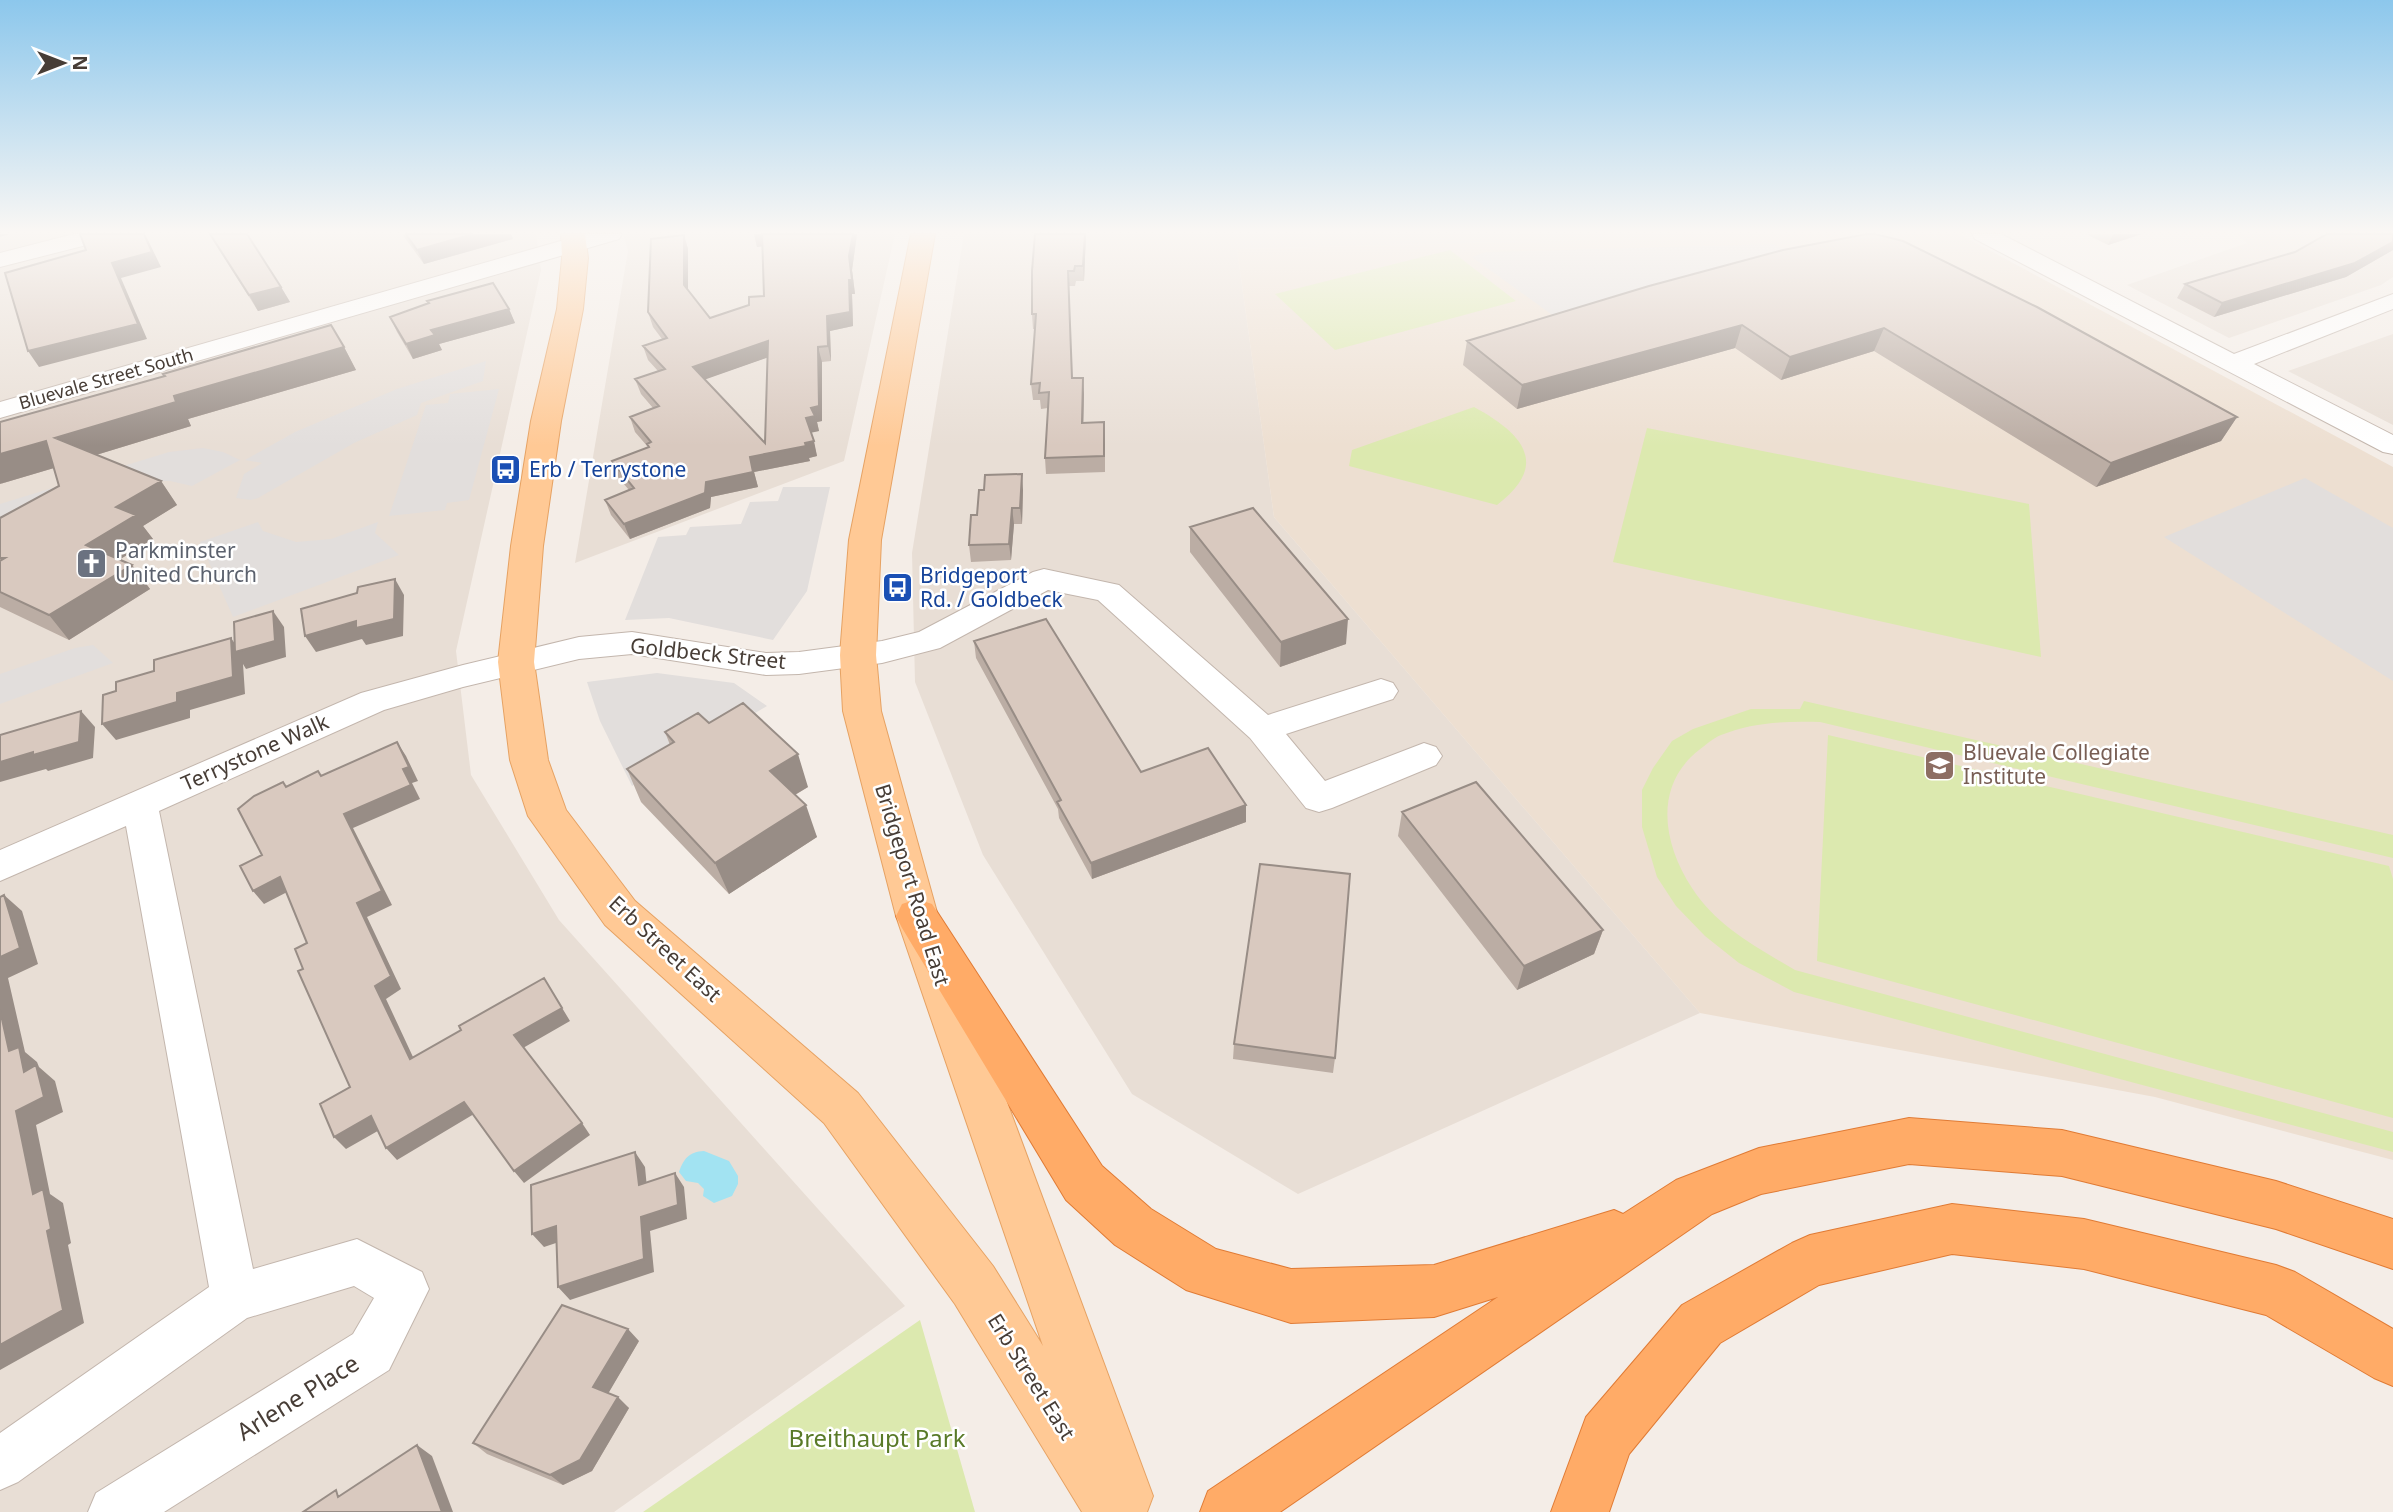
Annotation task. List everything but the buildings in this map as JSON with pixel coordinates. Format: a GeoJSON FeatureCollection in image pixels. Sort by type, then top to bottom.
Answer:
{"type":"FeatureCollection","features":[{"type":"Feature","properties":{"kind":"highway"},"geometry":{"type":"LineString","coordinates":[[917,916],[1084,1183],[1133,1227],[1205,1272],[1291,1296],[1434,1291],[1653,1223]]}},
{"type":"Feature","properties":{"kind":"highway"},"geometry":{"type":"LineString","coordinates":[[1229,1512],[1653,1223],[1694,1197],[1759,1171],[1909,1141],[2062,1153],[2276,1205],[2393,1244]]}},
{"type":"Feature","properties":{"kind":"highway"},"geometry":{"type":"LineString","coordinates":[[1580,1512],[1606,1437],[1701,1324],[1810,1261],[1952,1229],[2084,1244],[2276,1291],[2393,1359]]}},
{"type":"Feature","properties":{"kind":"main road","name":"Erb Street East"},"geometry":{"type":"LineString","coordinates":[[570,305],[546,421],[527,546],[516,662],[529,760],[548,816],[620,913],[841,1108],[974,1285],[1115,1512]]}},
{"type":"Feature","properties":{"kind":"main road","name":"Bridgeport Road East"},"geometry":{"type":"LineString","coordinates":[[910,305],[865,540],[858,655],[862,711],[917,916],[1130,1512]]}},
{"type":"Feature","properties":{"kind":"street","name":"Bluevale Street South"},"geometry":{"type":"LineString","coordinates":[[0,410],[354,305]]}},
{"type":"Feature","properties":{"kind":"street"},"geometry":{"type":"LineString","coordinates":[[2120,305],[2393,446]]}},
{"type":"Feature","properties":{"kind":"street"},"geometry":{"type":"LineString","coordinates":[[2234,363],[2389,308]]}},
{"type":"Feature","properties":{"kind":"street","name":"Goldbeck Street"},"geometry":{"type":"LineString","coordinates":[[516,662],[579,648],[632,643],[766,664],[799,663],[858,655],[929,640],[1044,579],[1108,592],[1262,729]]}},
{"type":"Feature","properties":{"kind":"street","name":"Terrystone Walk"},"geometry":{"type":"LineString","coordinates":[[0,866],[373,701],[516,662]]}},
{"type":"Feature","properties":{"kind":"street"},"geometry":{"type":"LineString","coordinates":[[1381,691],[1262,729],[1319,798],[1424,756]]}},
{"type":"Feature","properties":{"kind":"street"},"geometry":{"type":"LineString","coordinates":[[140,804],[235,1298]]}},
{"type":"Feature","properties":{"kind":"street","name":"Arlene Place"},"geometry":{"type":"LineString","coordinates":[[0,1464],[235,1298],[357,1262],[405,1289],[371,1352],[115,1512]]}},
{"type":"Feature","properties":{"kind":"shaded area"},"geometry":{"type":"Polygon","coordinates":[[[0,305],[533,305],[456,651],[471,775],[559,920],[905,1306],[614,1512],[0,1512],[0,305]]]}},
{"type":"Feature","properties":{"kind":"shaded area"},"geometry":{"type":"Polygon","coordinates":[[[619,305],[879,305],[844,461],[575,563],[619,305]]]}},
{"type":"Feature","properties":{"kind":"shaded area"},"geometry":{"type":"Polygon","coordinates":[[[952,305],[1245,305],[1274,517],[1700,1013],[1298,1194],[1132,1094],[983,855],[915,682],[912,553],[952,305]]]}},
{"type":"Feature","properties":{"kind":"shaded area","name":"Bluevale Collegiate Institute"},"geometry":{"type":"Polygon","coordinates":[[[1245,305],[2090,305],[2393,467],[2393,1160],[2155,1097],[1700,1013],[1274,517],[1245,305]]]}},
{"type":"Feature","properties":{"kind":"shaded area"},"geometry":{"type":"Polygon","coordinates":[[[1538,305],[1627,305],[1562,322],[1538,305]]]}},
{"type":"Feature","properties":{"kind":"shaded area"},"geometry":{"type":"Polygon","coordinates":[[[2165,305],[2325,305],[2229,338],[2165,305]]]}},
{"type":"Feature","properties":{"kind":"shaded area"},"geometry":{"type":"Polygon","coordinates":[[[2393,334],[2393,425],[2288,371],[2393,334]]]}},
{"type":"Feature","properties":{"kind":"shaded area"},"geometry":{"type":"Polygon","coordinates":[[[486,361],[483,381],[421,403],[417,415],[354,443],[258,498],[236,498],[244,474],[262,463],[245,460],[295,432],[397,389],[486,361]]]}},
{"type":"Feature","properties":{"kind":"shaded area"},"geometry":{"type":"Polygon","coordinates":[[[499,389],[469,500],[447,503],[445,510],[389,516],[426,405],[448,403],[450,394],[499,389]]]}},
{"type":"Feature","properties":{"kind":"shaded area"},"geometry":{"type":"Polygon","coordinates":[[[203,448],[223,452],[240,460],[192,486],[154,481],[0,537],[0,504],[169,452],[203,448]]]}},
{"type":"Feature","properties":{"kind":"shaded area"},"geometry":{"type":"Polygon","coordinates":[[[2305,478],[2393,528],[2393,681],[2164,537],[2305,478]]]}},
{"type":"Feature","properties":{"kind":"shaded area"},"geometry":{"type":"Polygon","coordinates":[[[783,487],[830,487],[807,591],[773,640],[669,618],[625,620],[658,537],[686,535],[690,527],[741,524],[750,502],[778,501],[783,487]]]}},
{"type":"Feature","properties":{"kind":"shaded area"},"geometry":{"type":"Polygon","coordinates":[[[258,522],[263,531],[296,542],[331,539],[378,522],[375,533],[399,555],[233,617],[200,542],[258,522]]]}},
{"type":"Feature","properties":{"kind":"shaded area"},"geometry":{"type":"Polygon","coordinates":[[[93,645],[113,663],[0,704],[0,674],[75,648],[93,645]]]}},
{"type":"Feature","properties":{"kind":"shaded area"},"geometry":{"type":"Polygon","coordinates":[[[657,673],[734,683],[767,706],[632,786],[600,721],[587,682],[657,673]]]}},
{"type":"Feature","properties":{"kind":"green space"},"geometry":{"type":"Polygon","coordinates":[[[1286,305],[1503,305],[1335,350],[1286,305]]]}},
{"type":"Feature","properties":{"kind":"green space"},"geometry":{"type":"Polygon","coordinates":[[[1474,407],[1505,428],[1524,450],[1526,463],[1523,476],[1497,505],[1349,466],[1352,450],[1474,407]]]}},
{"type":"Feature","properties":{"kind":"green space"},"geometry":{"type":"Polygon","coordinates":[[[1647,428],[2029,504],[2041,657],[1613,562],[1647,428]]]}},
{"type":"Feature","properties":{"kind":"green space"},"geometry":{"type":"Polygon","coordinates":[[[1804,701],[2393,835],[2393,858],[1820,722],[1757,725],[1715,738],[1684,764],[1674,781],[1667,816],[1674,853],[1702,902],[1725,925],[1795,970],[2393,1132],[2393,1152],[1794,992],[1739,963],[1705,936],[1676,906],[1657,877],[1642,827],[1642,790],[1653,768],[1672,741],[1693,729],[1751,709],[1800,709],[1804,701]]]}},
{"type":"Feature","properties":{"kind":"green space"},"geometry":{"type":"Polygon","coordinates":[[[1828,735],[2389,866],[2393,879],[2393,1118],[1817,961],[1828,735]]]}},
{"type":"Feature","properties":{"kind":"green space","name":"Breithaupt Park"},"geometry":{"type":"Polygon","coordinates":[[[920,1320],[975,1512],[643,1512],[920,1320]]]}},
{"type":"Feature","properties":{"kind":"water"},"geometry":{"type":"Polygon","coordinates":[[[704,1151],[729,1161],[738,1176],[738,1184],[732,1196],[714,1203],[703,1196],[704,1189],[698,1183],[686,1181],[679,1172],[688,1157],[704,1151]]]}},
{"type":"Feature","properties":{"kind":"place","name":"Erb / Terrystone"},"geometry":{"type":"Point","coordinates":[506,470]}},
{"type":"Feature","properties":{"kind":"place","name":"Parkminster United Church"},"geometry":{"type":"Point","coordinates":[92,563]}},
{"type":"Feature","properties":{"kind":"place","name":"Bridgeport Rd. / Goldbeck"},"geometry":{"type":"Point","coordinates":[897,588]}},
{"type":"Feature","properties":{"kind":"place","name":"Bluevale Collegiate Institute"},"geometry":{"type":"Point","coordinates":[1940,765]}}]}
